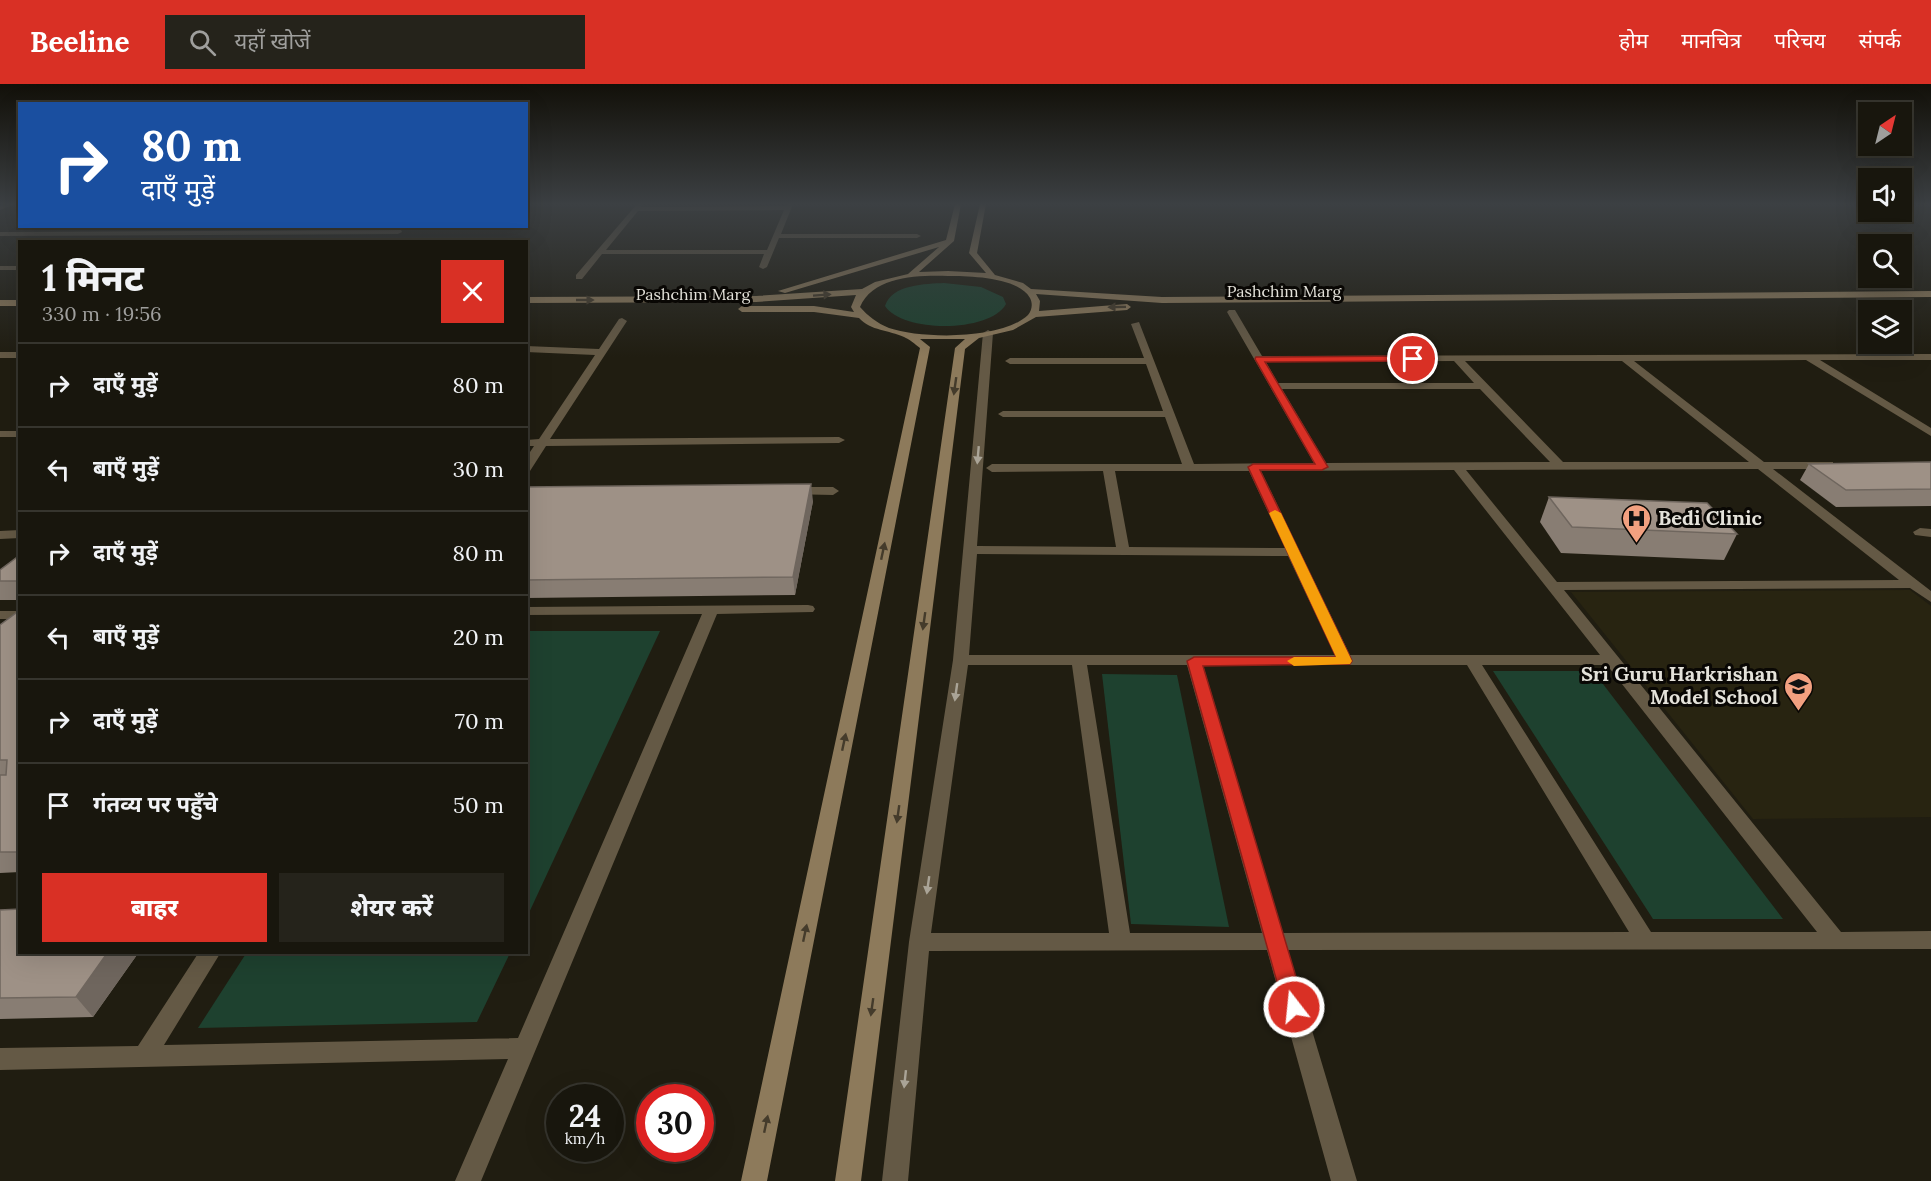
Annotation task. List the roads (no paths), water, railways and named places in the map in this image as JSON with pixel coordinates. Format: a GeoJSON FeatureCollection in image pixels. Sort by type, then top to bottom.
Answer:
{"type":"FeatureCollection","features":[{"type":"Feature","properties":{"kind":"main road"},"geometry":{"type":"LineString","coordinates":[[756,299],[903,255]]}},
{"type":"Feature","properties":{"kind":"main road"},"geometry":{"type":"LineString","coordinates":[[911,275],[934,255]]}},
{"type":"Feature","properties":{"kind":"main road"},"geometry":{"type":"LineString","coordinates":[[975,255],[992,277]]}},
{"type":"Feature","properties":{"kind":"main road","name":"Pashchim Marg"},"geometry":{"type":"LineString","coordinates":[[528,300],[756,299],[863,292],[884,282],[911,275],[966,273],[992,277],[1028,291],[1162,300],[1931,294]]}},
{"type":"Feature","properties":{"kind":"main road"},"geometry":{"type":"LineString","coordinates":[[1028,291],[1036,302],[1033,314]]}},
{"type":"Feature","properties":{"kind":"main road"},"geometry":{"type":"LineString","coordinates":[[859,315],[855,307],[857,299],[863,292]]}},
{"type":"Feature","properties":{"kind":"main road"},"geometry":{"type":"LineString","coordinates":[[0,303],[18,303]]}},
{"type":"Feature","properties":{"kind":"main road","name":"Pashchim Marg"},"geometry":{"type":"LineString","coordinates":[[528,310],[814,309],[859,315],[872,324],[906,334],[953,337],[982,334],[1018,325],[1033,314],[1098,308],[1931,303]]}},
{"type":"Feature","properties":{"kind":"main road"},"geometry":{"type":"LineString","coordinates":[[0,313],[18,313]]}},
{"type":"Feature","properties":{"kind":"main road"},"geometry":{"type":"LineString","coordinates":[[754,1181],[925,347],[906,334]]}},
{"type":"Feature","properties":{"kind":"main road"},"geometry":{"type":"LineString","coordinates":[[848,1181],[960,348],[982,334]]}},
{"type":"Feature","properties":{"kind":"street"},"geometry":{"type":"LineString","coordinates":[[579,277],[596,255]]}},
{"type":"Feature","properties":{"kind":"street"},"geometry":{"type":"LineString","coordinates":[[763,267],[769,255]]}},
{"type":"Feature","properties":{"kind":"street"},"geometry":{"type":"LineString","coordinates":[[0,268],[18,268]]}},
{"type":"Feature","properties":{"kind":"street"},"geometry":{"type":"LineString","coordinates":[[1232,312],[1322,467]]}},
{"type":"Feature","properties":{"kind":"street"},"geometry":{"type":"LineString","coordinates":[[528,465],[622,321]]}},
{"type":"Feature","properties":{"kind":"street"},"geometry":{"type":"LineString","coordinates":[[1136,324],[1189,467]]}},
{"type":"Feature","properties":{"kind":"street"},"geometry":{"type":"LineString","coordinates":[[895,1181],[919,942],[960,660],[970,550],[982,334]]}},
{"type":"Feature","properties":{"kind":"street"},"geometry":{"type":"LineString","coordinates":[[528,349],[602,351]]}},
{"type":"Feature","properties":{"kind":"street"},"geometry":{"type":"LineString","coordinates":[[0,355],[18,355]]}},
{"type":"Feature","properties":{"kind":"street"},"geometry":{"type":"LineString","coordinates":[[1259,359],[1931,357]]}},
{"type":"Feature","properties":{"kind":"street"},"geometry":{"type":"LineString","coordinates":[[1624,358],[1931,598]]}},
{"type":"Feature","properties":{"kind":"street"},"geometry":{"type":"LineString","coordinates":[[1809,358],[1931,433]]}},
{"type":"Feature","properties":{"kind":"street"},"geometry":{"type":"LineString","coordinates":[[1457,359],[1560,466]]}},
{"type":"Feature","properties":{"kind":"street"},"geometry":{"type":"LineString","coordinates":[[1010,361],[1150,361]]}},
{"type":"Feature","properties":{"kind":"street"},"geometry":{"type":"LineString","coordinates":[[1275,386],[1482,386]]}},
{"type":"Feature","properties":{"kind":"street"},"geometry":{"type":"LineString","coordinates":[[1003,414],[1169,414]]}},
{"type":"Feature","properties":{"kind":"street"},"geometry":{"type":"LineString","coordinates":[[1918,425],[1931,425]]}},
{"type":"Feature","properties":{"kind":"street"},"geometry":{"type":"LineString","coordinates":[[0,434],[18,434]]}},
{"type":"Feature","properties":{"kind":"street"},"geometry":{"type":"LineString","coordinates":[[528,443],[839,440]]}},
{"type":"Feature","properties":{"kind":"street"},"geometry":{"type":"LineString","coordinates":[[992,468],[1841,465]]}},
{"type":"Feature","properties":{"kind":"street"},"geometry":{"type":"LineString","coordinates":[[1457,466],[1836,940]]}},
{"type":"Feature","properties":{"kind":"street"},"geometry":{"type":"LineString","coordinates":[[1253,467],[1345,661]]}},
{"type":"Feature","properties":{"kind":"street"},"geometry":{"type":"LineString","coordinates":[[1108,468],[1123,551]]}},
{"type":"Feature","properties":{"kind":"street"},"geometry":{"type":"LineString","coordinates":[[774,492],[833,491]]}},
{"type":"Feature","properties":{"kind":"street"},"geometry":{"type":"LineString","coordinates":[[0,535],[18,534]]}},
{"type":"Feature","properties":{"kind":"street"},"geometry":{"type":"LineString","coordinates":[[970,550],[1293,552]]}},
{"type":"Feature","properties":{"kind":"street"},"geometry":{"type":"LineString","coordinates":[[1552,586],[1914,584]]}},
{"type":"Feature","properties":{"kind":"street"},"geometry":{"type":"LineString","coordinates":[[528,611],[808,609]]}},
{"type":"Feature","properties":{"kind":"street"},"geometry":{"type":"LineString","coordinates":[[468,1181],[711,610]]}},
{"type":"Feature","properties":{"kind":"street"},"geometry":{"type":"LineString","coordinates":[[0,615],[18,615]]}},
{"type":"Feature","properties":{"kind":"street"},"geometry":{"type":"LineString","coordinates":[[960,660],[1079,662],[1612,660]]}},
{"type":"Feature","properties":{"kind":"street"},"geometry":{"type":"LineString","coordinates":[[1194,661],[1344,1181]]}},
{"type":"Feature","properties":{"kind":"street"},"geometry":{"type":"LineString","coordinates":[[1472,661],[1646,941]]}},
{"type":"Feature","properties":{"kind":"street"},"geometry":{"type":"LineString","coordinates":[[1079,662],[1121,942]]}},
{"type":"Feature","properties":{"kind":"street"},"geometry":{"type":"LineString","coordinates":[[919,942],[1931,940]]}},
{"type":"Feature","properties":{"kind":"street"},"geometry":{"type":"LineString","coordinates":[[144,1056],[210,954]]}},
{"type":"Feature","properties":{"kind":"street"},"geometry":{"type":"LineString","coordinates":[[0,1059],[524,1048]]}},
{"type":"Feature","properties":{"kind":"place","name":"Bedi Clinic"},"geometry":{"type":"Point","coordinates":[1637,544]}},
{"type":"Feature","properties":{"kind":"place","name":"Sri Guru Harkrishan Model School"},"geometry":{"type":"Point","coordinates":[1799,712]}}]}
